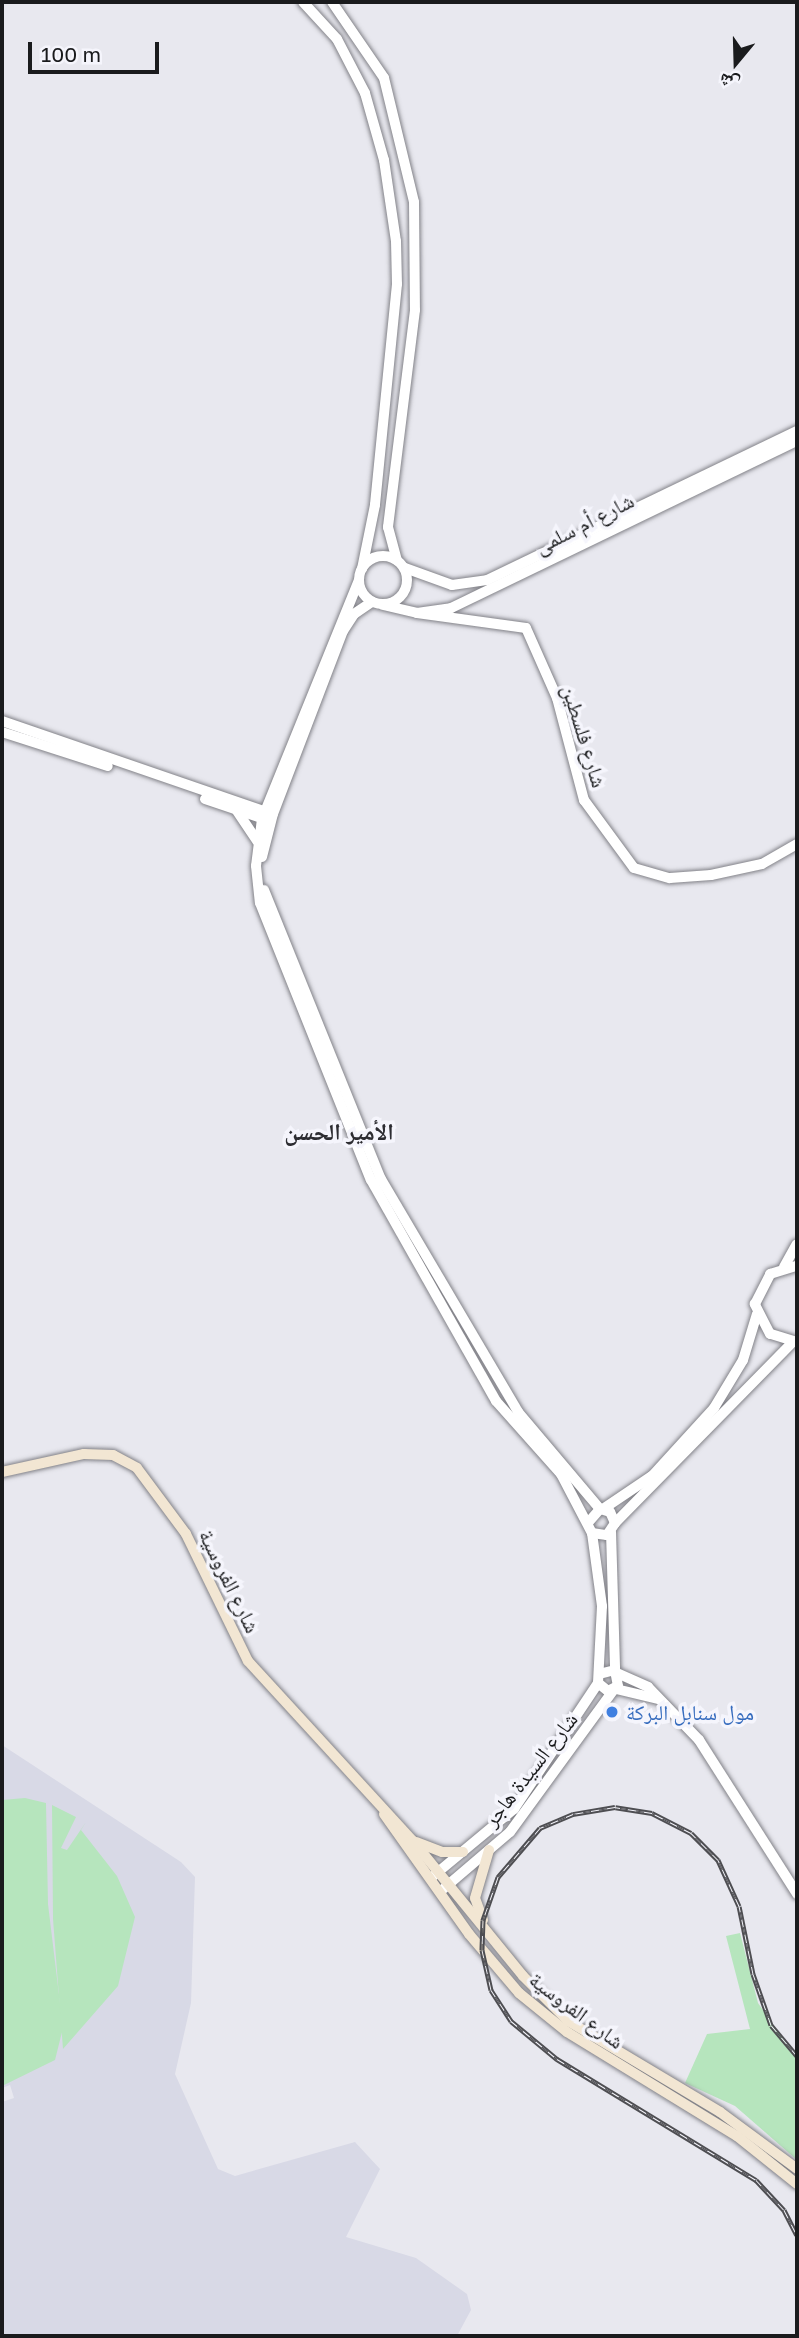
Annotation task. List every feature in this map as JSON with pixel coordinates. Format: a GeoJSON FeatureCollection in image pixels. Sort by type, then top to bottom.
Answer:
{"type":"FeatureCollection","features":[{"type":"Feature","properties":{"kind":"main road","name":"شارع الفروسية"},"geometry":{"type":"LineString","coordinates":[[2,1472],[84,1454],[113,1455],[136,1468],[186,1534],[248,1661],[384,1814],[434,1875],[483,1951],[519,1993],[567,2032],[737,2136],[797,2184]]}},
{"type":"Feature","properties":{"kind":"main road","name":"شارع الفروسية"},"geometry":{"type":"LineString","coordinates":[[384,1814],[413,1841],[434,1875]]}},
{"type":"Feature","properties":{"kind":"main road"},"geometry":{"type":"LineString","coordinates":[[413,1841],[442,1852],[463,1852]]}},
{"type":"Feature","properties":{"kind":"main road"},"geometry":{"type":"LineString","coordinates":[[483,1951],[493,1941],[475,1898],[489,1850]]}},
{"type":"Feature","properties":{"kind":"main road","name":"شارع الفروسية"},"geometry":{"type":"LineString","coordinates":[[444,1889],[568,2021],[720,2112],[797,2169]]}},
{"type":"Feature","properties":{"kind":"street"},"geometry":{"type":"LineString","coordinates":[[303,2],[337,38],[365,93],[394,227],[396,298],[375,505],[362,569],[270,797],[262,863],[265,897],[381,1179],[518,1412],[601,1509],[613,1527],[616,1672],[614,1690]]}},
{"type":"Feature","properties":{"kind":"street"},"geometry":{"type":"LineString","coordinates":[[332,2],[384,78],[414,202],[415,310],[389,519],[397,560]]}},
{"type":"Feature","properties":{"kind":"street","name":"شارع أم سلمى"},"geometry":{"type":"LineString","coordinates":[[405,568],[442,584],[487,580],[797,431]]}},
{"type":"Feature","properties":{"kind":"street","name":"شارع أم سلمى"},"geometry":{"type":"LineString","coordinates":[[383,605],[417,613],[467,602],[797,441]]}},
{"type":"Feature","properties":{"kind":"street"},"geometry":{"type":"LineString","coordinates":[[359,580],[372,602],[383,605],[403,595],[405,568],[397,560],[380,556],[362,569]]}},
{"type":"Feature","properties":{"kind":"street"},"geometry":{"type":"LineString","coordinates":[[257,841],[343,631],[354,614],[372,602]]}},
{"type":"Feature","properties":{"kind":"street","name":"شارع فلسطين"},"geometry":{"type":"LineString","coordinates":[[417,613],[526,628],[557,698],[584,800],[634,868],[670,878],[711,875],[762,863],[797,844]]}},
{"type":"Feature","properties":{"kind":"street"},"geometry":{"type":"LineString","coordinates":[[2,721],[267,816]]}},
{"type":"Feature","properties":{"kind":"street"},"geometry":{"type":"LineString","coordinates":[[2,732],[239,806],[270,797]]}},
{"type":"Feature","properties":{"kind":"street"},"geometry":{"type":"LineString","coordinates":[[239,806],[257,841],[260,903],[371,1180],[496,1401],[561,1474],[590,1528],[602,1606],[599,1678]]}},
{"type":"Feature","properties":{"kind":"street"},"geometry":{"type":"LineString","coordinates":[[590,1528],[601,1509],[652,1476],[714,1408],[743,1360],[757,1314],[761,1284],[784,1267],[797,1244]]}},
{"type":"Feature","properties":{"kind":"street"},"geometry":{"type":"LineString","coordinates":[[784,1267],[797,1266]]}},
{"type":"Feature","properties":{"kind":"street"},"geometry":{"type":"LineString","coordinates":[[590,1528],[613,1527],[795,1342],[770,1334],[757,1314]]}},
{"type":"Feature","properties":{"kind":"street"},"geometry":{"type":"LineString","coordinates":[[599,1678],[616,1672],[637,1679],[662,1700],[711,1754],[797,1894]]}},
{"type":"Feature","properties":{"kind":"street"},"geometry":{"type":"LineString","coordinates":[[599,1678],[614,1690],[662,1700]]}},
{"type":"Feature","properties":{"kind":"street","name":"شارع السيدة هاجر"},"geometry":{"type":"LineString","coordinates":[[434,1875],[514,1808],[572,1727],[599,1678]]}},
{"type":"Feature","properties":{"kind":"street","name":"شارع السيدة هاجر"},"geometry":{"type":"LineString","coordinates":[[444,1889],[518,1821],[614,1690]]}},
{"type":"Feature","properties":{"kind":"street"},"geometry":{"type":"LineString","coordinates":[[572,1727],[581,1735]]}},
{"type":"Feature","properties":{"kind":"shaded area"},"geometry":{"type":"Polygon","coordinates":[[[2,1745],[181,1862],[195,1877],[191,2003],[175,2074],[218,2169],[235,2176],[355,2142],[380,2169],[346,2237],[416,2258],[467,2294],[471,2310],[457,2336],[2,2336],[2,2102],[14,2098],[10,2085],[2,2088],[2,1745]]]}},
{"type":"Feature","properties":{"kind":"green space"},"geometry":{"type":"Polygon","coordinates":[[[25,1798],[46,1803],[48,1904],[63,2028],[55,2060],[2,2086],[2,1800],[25,1798]]]}},
{"type":"Feature","properties":{"kind":"green space"},"geometry":{"type":"Polygon","coordinates":[[[52,1805],[76,1817],[61,1848],[67,1850],[86,1822],[81,1830],[117,1876],[135,1917],[118,1986],[63,2049],[53,1919],[52,1805]]]}},
{"type":"Feature","properties":{"kind":"green space"},"geometry":{"type":"Polygon","coordinates":[[[740,1933],[758,2003],[797,2059],[797,2160],[735,2106],[685,2083],[707,2034],[750,2029],[726,1936],[740,1933]]]}},
{"type":"Feature","properties":{"kind":"railway"},"geometry":{"type":"LineString","coordinates":[[797,2056],[771,2025],[753,1974],[739,1906],[718,1860],[691,1833],[652,1813],[615,1807],[573,1814],[540,1828],[498,1877],[483,1920],[482,1950],[491,1990],[511,2021],[557,2059],[756,2180],[784,2210],[797,2235]]}},
{"type":"Feature","properties":{"kind":"place","name":"مول سنابل البركة"},"geometry":{"type":"Point","coordinates":[612,1712]}},
{"type":"Feature","properties":{"kind":"district","name":"الأمير الحسن"},"geometry":{"type":"Point","coordinates":[339,1131]}}]}
